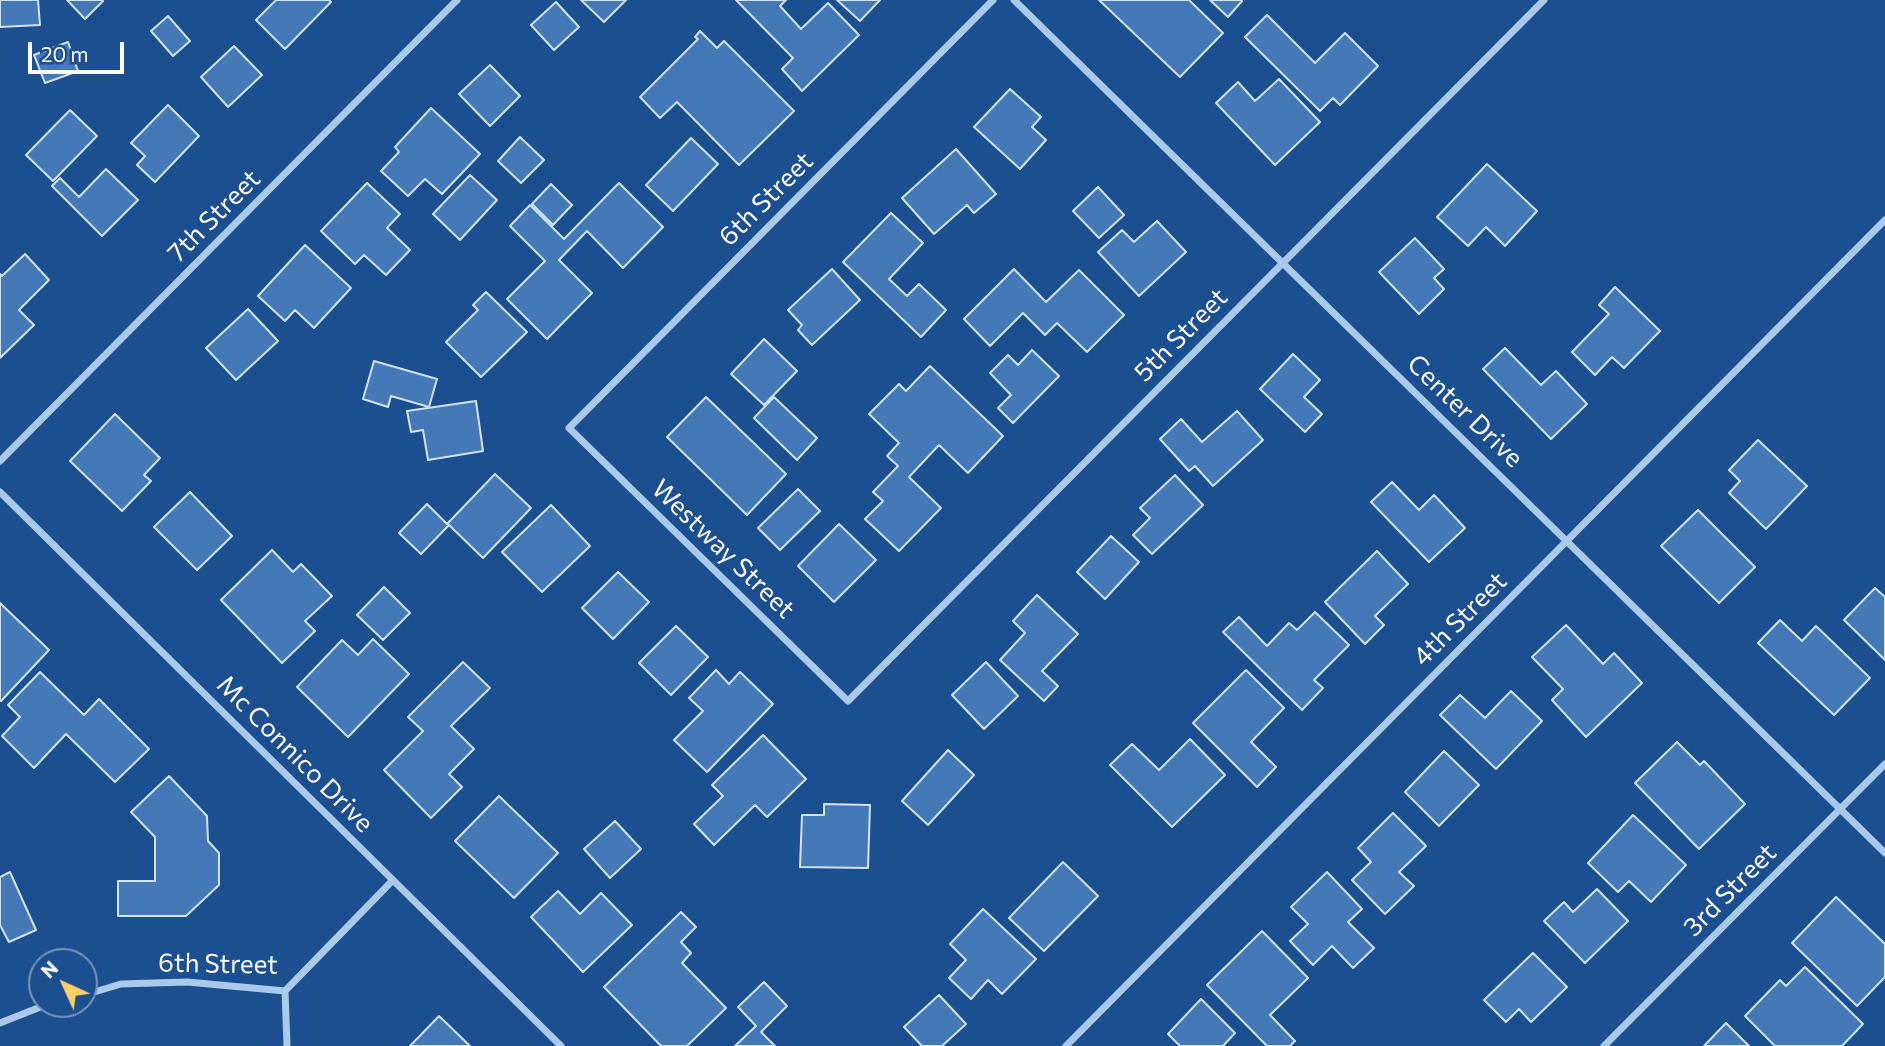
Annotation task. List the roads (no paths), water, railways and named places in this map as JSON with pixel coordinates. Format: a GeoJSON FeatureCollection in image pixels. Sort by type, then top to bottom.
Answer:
{"type":"FeatureCollection","features":[{"type":"Feature","properties":{"kind":"street","name":"7th Street"},"geometry":{"type":"LineString","coordinates":[[0,461],[457,0]]}},
{"type":"Feature","properties":{"kind":"street","name":"6th Street"},"geometry":{"type":"LineString","coordinates":[[569,428],[993,0]]}},
{"type":"Feature","properties":{"kind":"street","name":"Center Drive"},"geometry":{"type":"LineString","coordinates":[[1014,0],[1885,853]]}},
{"type":"Feature","properties":{"kind":"street","name":"5th Street"},"geometry":{"type":"LineString","coordinates":[[848,701],[1544,0]]}},
{"type":"Feature","properties":{"kind":"street","name":"4th Street"},"geometry":{"type":"LineString","coordinates":[[1066,1046],[1885,220]]}},
{"type":"Feature","properties":{"kind":"street","name":"Westway Street"},"geometry":{"type":"LineString","coordinates":[[569,428],[848,701]]}},
{"type":"Feature","properties":{"kind":"street","name":"Mc Connico Drive"},"geometry":{"type":"LineString","coordinates":[[0,492],[561,1046]]}},
{"type":"Feature","properties":{"kind":"street","name":"3rd Street"},"geometry":{"type":"LineString","coordinates":[[1604,1046],[1885,764]]}},
{"type":"Feature","properties":{"kind":"street","name":"6th Street"},"geometry":{"type":"LineString","coordinates":[[98,991],[121,985],[187,982],[285,991],[393,880]]}},
{"type":"Feature","properties":{"kind":"street"},"geometry":{"type":"LineString","coordinates":[[285,991],[287,1046]]}},
{"type":"Feature","properties":{"kind":"street"},"geometry":{"type":"LineString","coordinates":[[0,1023],[28,1012]]}}]}
